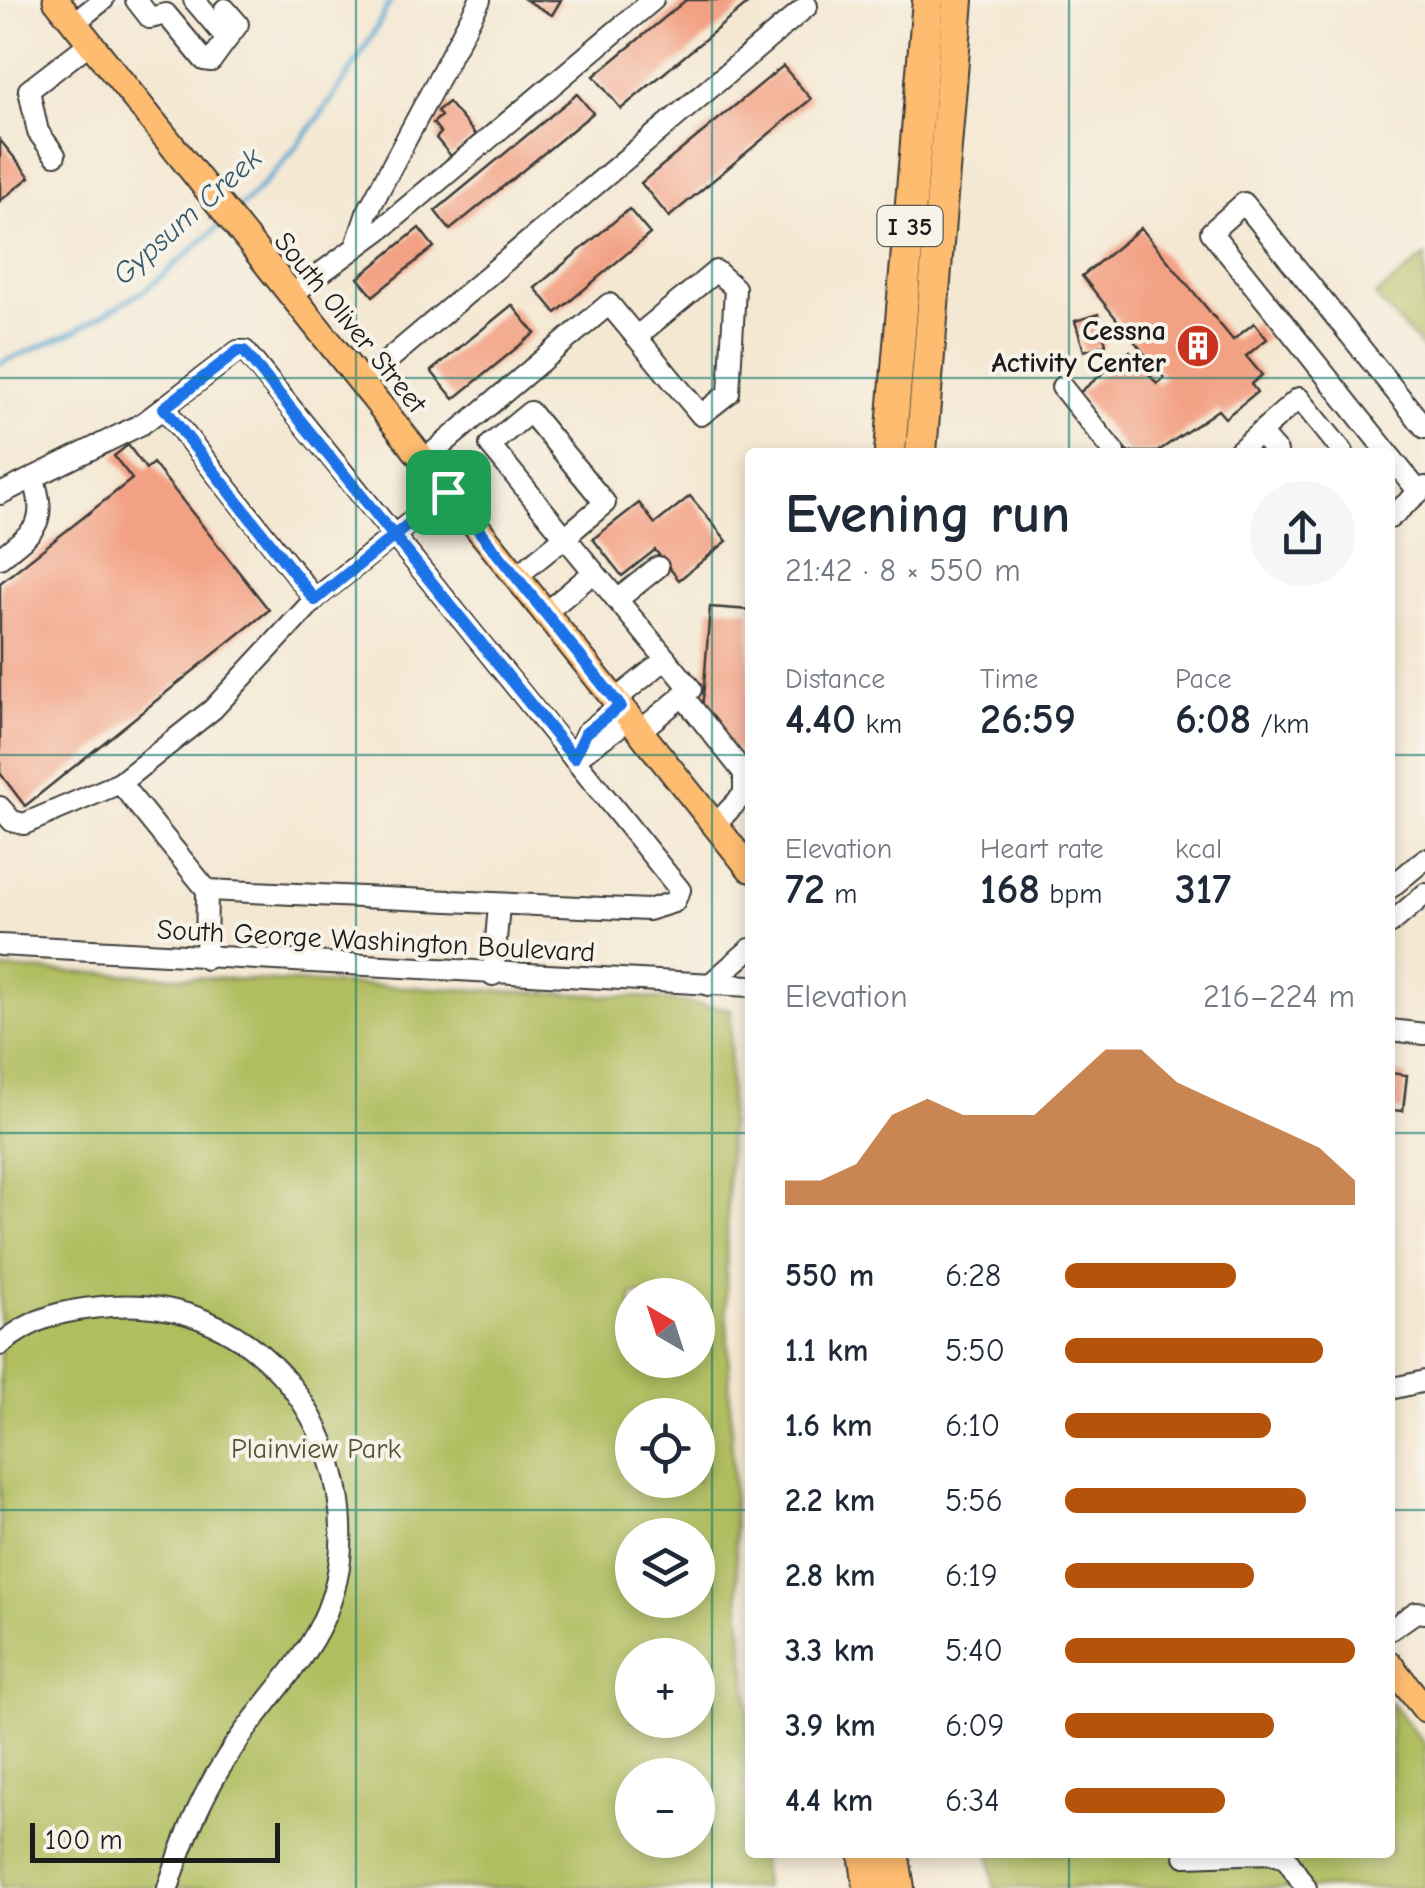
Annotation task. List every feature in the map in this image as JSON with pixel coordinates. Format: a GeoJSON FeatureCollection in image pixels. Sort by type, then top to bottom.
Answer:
{"type":"FeatureCollection","features":[{"type":"Feature","properties":{"kind":"highway","name":"I 35"},"geometry":{"type":"LineString","coordinates":[[890,448],[928,0]]}},
{"type":"Feature","properties":{"kind":"highway","name":"I 35"},"geometry":{"type":"LineString","coordinates":[[921,448],[958,0]]}},
{"type":"Feature","properties":{"kind":"highway"},"geometry":{"type":"LineString","coordinates":[[865,1858],[869,1888]]}},
{"type":"Feature","properties":{"kind":"highway"},"geometry":{"type":"LineString","coordinates":[[894,1858],[899,1888]]}},
{"type":"Feature","properties":{"kind":"main road","name":"South Oliver Street"},"geometry":{"type":"LineString","coordinates":[[56,0],[745,862]]}},
{"type":"Feature","properties":{"kind":"main road"},"geometry":{"type":"LineString","coordinates":[[1395,1671],[1425,1709]]}},
{"type":"Feature","properties":{"kind":"street"},"geometry":{"type":"LineString","coordinates":[[55,155],[38,132],[30,90],[82,33],[103,0]]}},
{"type":"Feature","properties":{"kind":"street"},"geometry":{"type":"LineString","coordinates":[[136,0],[150,18],[166,14],[204,60],[211,61],[238,24],[225,9]]}},
{"type":"Feature","properties":{"kind":"street"},"geometry":{"type":"LineString","coordinates":[[194,0],[228,39]]}},
{"type":"Feature","properties":{"kind":"street"},"geometry":{"type":"LineString","coordinates":[[357,243],[367,214],[480,0]]}},
{"type":"Feature","properties":{"kind":"street"},"geometry":{"type":"LineString","coordinates":[[290,296],[357,243],[386,226],[653,0]]}},
{"type":"Feature","properties":{"kind":"street"},"geometry":{"type":"LineString","coordinates":[[361,383],[807,6]]}},
{"type":"Feature","properties":{"kind":"street"},"geometry":{"type":"LineString","coordinates":[[1384,448],[1211,232],[1244,203],[1425,428]]}},
{"type":"Feature","properties":{"kind":"street"},"geometry":{"type":"LineString","coordinates":[[423,460],[610,304],[636,337],[700,415],[729,393],[736,288],[716,270],[636,337]]}},
{"type":"Feature","properties":{"kind":"street"},"geometry":{"type":"LineString","coordinates":[[0,494],[164,408],[238,351],[249,355],[676,884],[679,895],[674,902],[648,910],[207,890]]}},
{"type":"Feature","properties":{"kind":"street"},"geometry":{"type":"LineString","coordinates":[[1062,387],[1111,448]]}},
{"type":"Feature","properties":{"kind":"street"},"geometry":{"type":"LineString","coordinates":[[1243,448],[1300,398],[1341,448]]}},
{"type":"Feature","properties":{"kind":"street"},"geometry":{"type":"LineString","coordinates":[[164,408],[315,600]]}},
{"type":"Feature","properties":{"kind":"street"},"geometry":{"type":"LineString","coordinates":[[516,577],[565,536],[605,503],[530,412],[490,445],[565,536],[617,600],[666,659],[690,689],[586,733],[574,758]]}},
{"type":"Feature","properties":{"kind":"street"},"geometry":{"type":"LineString","coordinates":[[1260,433],[1273,448]]}},
{"type":"Feature","properties":{"kind":"street"},"geometry":{"type":"LineString","coordinates":[[1395,460],[1422,489],[1395,511]]}},
{"type":"Feature","properties":{"kind":"street"},"geometry":{"type":"LineString","coordinates":[[0,558],[40,518],[43,509],[34,479]]}},
{"type":"Feature","properties":{"kind":"street"},"geometry":{"type":"LineString","coordinates":[[0,807],[12,821],[24,824],[120,783],[214,709],[315,600],[448,492]]}},
{"type":"Feature","properties":{"kind":"street"},"geometry":{"type":"LineString","coordinates":[[617,600],[658,567]]}},
{"type":"Feature","properties":{"kind":"street"},"geometry":{"type":"LineString","coordinates":[[545,613],[594,572]]}},
{"type":"Feature","properties":{"kind":"street"},"geometry":{"type":"LineString","coordinates":[[626,714],[666,659]]}},
{"type":"Feature","properties":{"kind":"street"},"geometry":{"type":"LineString","coordinates":[[682,695],[744,773],[744,794],[715,825]]}},
{"type":"Feature","properties":{"kind":"street"},"geometry":{"type":"LineString","coordinates":[[120,783],[207,890],[206,960]]}},
{"type":"Feature","properties":{"kind":"street"},"geometry":{"type":"LineString","coordinates":[[1395,884],[1425,859]]}},
{"type":"Feature","properties":{"kind":"street"},"geometry":{"type":"LineString","coordinates":[[1395,920],[1425,894]]}},
{"type":"Feature","properties":{"kind":"street"},"geometry":{"type":"LineString","coordinates":[[493,975],[499,905]]}},
{"type":"Feature","properties":{"kind":"street","name":"South George Washington Boulevard"},"geometry":{"type":"LineString","coordinates":[[0,945],[206,960],[745,986]]}},
{"type":"Feature","properties":{"kind":"street"},"geometry":{"type":"LineString","coordinates":[[709,985],[745,953]]}},
{"type":"Feature","properties":{"kind":"street"},"geometry":{"type":"LineString","coordinates":[[1395,1031],[1425,1034]]}},
{"type":"Feature","properties":{"kind":"street"},"geometry":{"type":"LineString","coordinates":[[0,1346],[59,1310],[124,1306],[185,1311],[242,1337],[286,1376],[320,1426],[335,1472],[341,1547],[332,1596],[312,1646],[228,1755],[188,1829],[168,1888]]}},
{"type":"Feature","properties":{"kind":"street"},"geometry":{"type":"LineString","coordinates":[[1395,1388],[1425,1381]]}},
{"type":"Feature","properties":{"kind":"street"},"geometry":{"type":"LineString","coordinates":[[1395,1627],[1416,1612],[1425,1614]]}},
{"type":"Feature","properties":{"kind":"street"},"geometry":{"type":"LineString","coordinates":[[1286,1858],[1306,1888]]}},
{"type":"Feature","properties":{"kind":"green space"},"geometry":{"type":"Polygon","coordinates":[[[1425,256],[1425,351],[1375,296],[1425,256]]]}},
{"type":"Feature","properties":{"kind":"green space","name":"Plainview Park"},"geometry":{"type":"Polygon","coordinates":[[[0,969],[642,997],[731,1009],[726,1290],[736,1557],[745,1664],[745,1858],[761,1858],[764,1888],[0,1888],[0,969]]]}},
{"type":"Feature","properties":{"kind":"green space"},"geometry":{"type":"Polygon","coordinates":[[[1395,1708],[1425,1745],[1425,1888],[994,1888],[991,1858],[1395,1858],[1395,1708]]]}},
{"type":"Feature","properties":{"kind":"building"},"geometry":{"type":"Polygon","coordinates":[[[526,0],[561,0],[552,15],[526,0]]]}},
{"type":"Feature","properties":{"kind":"building"},"geometry":{"type":"Polygon","coordinates":[[[686,0],[752,0],[621,109],[594,76],[686,0]]]}},
{"type":"Feature","properties":{"kind":"building"},"geometry":{"type":"Polygon","coordinates":[[[783,66],[811,99],[669,217],[641,183],[783,66]]]}},
{"type":"Feature","properties":{"kind":"building"},"geometry":{"type":"Polygon","coordinates":[[[577,94],[593,113],[450,230],[435,211],[577,94]]]}},
{"type":"Feature","properties":{"kind":"building"},"geometry":{"type":"Polygon","coordinates":[[[448,102],[476,135],[451,156],[436,138],[441,133],[433,123],[441,116],[437,111],[448,102]]]}},
{"type":"Feature","properties":{"kind":"building"},"geometry":{"type":"Polygon","coordinates":[[[0,140],[30,177],[0,201],[0,140]]]}},
{"type":"Feature","properties":{"kind":"building"},"geometry":{"type":"Polygon","coordinates":[[[629,209],[650,234],[556,313],[535,288],[629,209]]]}},
{"type":"Feature","properties":{"kind":"building"},"geometry":{"type":"Polygon","coordinates":[[[419,228],[434,247],[373,296],[358,278],[419,228]]]}},
{"type":"Feature","properties":{"kind":"building","name":"Cessna Activity Center"},"geometry":{"type":"Polygon","coordinates":[[[1141,228],[1233,340],[1254,323],[1267,339],[1246,356],[1262,375],[1251,384],[1257,392],[1225,418],[1218,410],[1163,448],[1124,448],[1079,393],[1130,351],[1157,384],[1164,378],[1082,276],[1141,228]]]}},
{"type":"Feature","properties":{"kind":"building"},"geometry":{"type":"Polygon","coordinates":[[[512,305],[535,333],[454,399],[431,371],[512,305]]]}},
{"type":"Feature","properties":{"kind":"building"},"geometry":{"type":"Polygon","coordinates":[[[1098,314],[1106,344],[1084,351],[1075,321],[1098,314]]]}},
{"type":"Feature","properties":{"kind":"building"},"geometry":{"type":"Polygon","coordinates":[[[128,445],[146,469],[153,463],[269,610],[25,806],[0,773],[0,583],[132,479],[114,456],[128,445]]]}},
{"type":"Feature","properties":{"kind":"building"},"geometry":{"type":"Polygon","coordinates":[[[690,496],[727,541],[679,580],[655,550],[622,576],[593,539],[639,503],[655,524],[690,496]]]}},
{"type":"Feature","properties":{"kind":"building"},"geometry":{"type":"Polygon","coordinates":[[[710,607],[745,610],[745,758],[702,712],[710,607]]]}},
{"type":"Feature","properties":{"kind":"building"},"geometry":{"type":"Polygon","coordinates":[[[1395,1074],[1407,1075],[1403,1111],[1395,1110],[1395,1074]]]}},
{"type":"Feature","properties":{"kind":"waterway","name":"Gypsum Creek"},"geometry":{"type":"LineString","coordinates":[[237,210],[281,165],[323,112],[391,0]]}},
{"type":"Feature","properties":{"kind":"waterway","name":"Gypsum Creek"},"geometry":{"type":"LineString","coordinates":[[0,363],[72,333],[147,289],[225,221]]}},
{"type":"Feature","properties":{"kind":"place","name":"Cessna Activity Center"},"geometry":{"type":"Point","coordinates":[1198,346]}},
{"type":"Feature","properties":{"kind":"route"},"geometry":{"type":"LineString","coordinates":[[448,492],[394,536],[244,351],[238,351],[164,408],[315,600],[394,536],[574,758],[586,733],[620,706],[448,492]]}}]}
